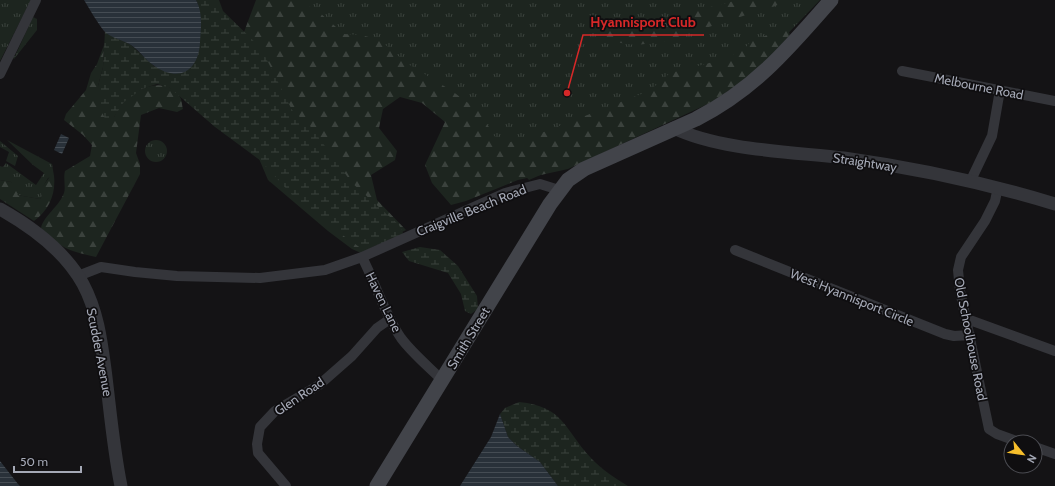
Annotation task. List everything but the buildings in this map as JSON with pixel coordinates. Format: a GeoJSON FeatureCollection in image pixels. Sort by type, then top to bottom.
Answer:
{"type":"FeatureCollection","features":[{"type":"Feature","properties":{"kind":"main road"},"geometry":{"type":"LineString","coordinates":[[559,190],[573,176],[584,169],[714,110],[759,78],[775,63],[831,0]]}},
{"type":"Feature","properties":{"kind":"main road","name":"Smith Street"},"geometry":{"type":"LineString","coordinates":[[377,486],[559,190]]}},
{"type":"Feature","properties":{"kind":"street"},"geometry":{"type":"LineString","coordinates":[[0,74],[36,0]]}},
{"type":"Feature","properties":{"kind":"street","name":"Melbourne Road"},"geometry":{"type":"LineString","coordinates":[[902,70],[1055,102]]}},
{"type":"Feature","properties":{"kind":"street"},"geometry":{"type":"LineString","coordinates":[[971,180],[992,136],[1000,90]]}},
{"type":"Feature","properties":{"kind":"street","name":"Straightway"},"geometry":{"type":"LineString","coordinates":[[674,128],[704,139],[846,158],[971,180],[1055,204]]}},
{"type":"Feature","properties":{"kind":"street","name":"Craigville Beach Road"},"geometry":{"type":"LineString","coordinates":[[78,276],[96,268],[106,267],[135,272],[177,276],[278,277],[325,270],[362,257],[505,193],[540,184],[559,190]]}},
{"type":"Feature","properties":{"kind":"street","name":"Old Schoolhouse Road"},"geometry":{"type":"LineString","coordinates":[[998,187],[988,216],[964,251],[958,264],[960,291],[967,319],[988,429],[1003,436]]}},
{"type":"Feature","properties":{"kind":"street","name":"Scudder Avenue"},"geometry":{"type":"LineString","coordinates":[[0,209],[32,229],[46,241],[78,276],[86,291],[97,319],[111,410],[115,456],[122,486]]}},
{"type":"Feature","properties":{"kind":"street","name":"West Hyannisport Circle"},"geometry":{"type":"LineString","coordinates":[[735,250],[945,334],[954,336],[970,335]]}},
{"type":"Feature","properties":{"kind":"street","name":"Haven Lane"},"geometry":{"type":"LineString","coordinates":[[362,257],[376,283],[390,319],[402,338],[442,380]]}},
{"type":"Feature","properties":{"kind":"street","name":"Glen Road"},"geometry":{"type":"LineString","coordinates":[[286,486],[258,453],[257,444],[260,427],[275,411],[319,385],[352,356],[377,328],[390,319]]}},
{"type":"Feature","properties":{"kind":"street"},"geometry":{"type":"LineString","coordinates":[[967,319],[1055,351]]}},
{"type":"Feature","properties":{"kind":"street"},"geometry":{"type":"LineString","coordinates":[[1043,450],[1055,454]]}},
{"type":"Feature","properties":{"kind":"green space"},"geometry":{"type":"Polygon","coordinates":[[[0,0],[31,0],[0,61],[0,0]]]}},
{"type":"Feature","properties":{"kind":"green space"},"geometry":{"type":"Polygon","coordinates":[[[196,0],[219,0],[223,11],[261,48],[292,110],[311,127],[352,183],[399,225],[403,233],[399,239],[362,249],[302,206],[261,161],[215,127],[170,88],[157,84],[142,89],[124,102],[114,117],[106,121],[101,110],[98,86],[103,67],[105,31],[131,45],[155,67],[198,4],[196,0]]]}},
{"type":"Feature","properties":{"kind":"green space"},"geometry":{"type":"Polygon","coordinates":[[[256,0],[299,0],[320,13],[344,34],[361,35],[380,40],[405,62],[452,91],[479,111],[495,137],[510,142],[536,135],[649,91],[670,73],[725,59],[745,48],[753,39],[758,39],[782,29],[788,29],[790,35],[757,71],[712,102],[568,169],[518,180],[466,201],[451,205],[432,183],[425,165],[445,122],[422,103],[400,97],[383,109],[379,128],[397,151],[395,160],[371,175],[377,200],[406,230],[361,253],[352,249],[328,231],[268,180],[226,80],[256,0]]]}},
{"type":"Feature","properties":{"kind":"green space"},"geometry":{"type":"Polygon","coordinates":[[[263,0],[820,0],[750,73],[710,101],[529,180],[491,139],[263,0]]]}},
{"type":"Feature","properties":{"kind":"green space"},"geometry":{"type":"Polygon","coordinates":[[[738,0],[793,0],[662,42],[636,45],[606,41],[600,37],[600,32],[636,26],[738,0]]]}},
{"type":"Feature","properties":{"kind":"green space"},"geometry":{"type":"Polygon","coordinates":[[[33,17],[37,19],[37,30],[14,59],[12,57],[15,56],[33,17]]]}},
{"type":"Feature","properties":{"kind":"green space"},"geometry":{"type":"Polygon","coordinates":[[[104,45],[103,67],[98,86],[114,117],[122,104],[131,96],[145,88],[160,85],[168,87],[181,98],[183,109],[177,112],[159,108],[141,115],[136,153],[140,164],[140,174],[96,257],[72,251],[60,245],[41,228],[45,219],[62,198],[65,188],[65,171],[90,156],[92,145],[83,135],[64,120],[66,114],[86,90],[91,73],[97,64],[104,45]]]}},
{"type":"Feature","properties":{"kind":"green space"},"geometry":{"type":"Polygon","coordinates":[[[7,140],[52,164],[54,176],[48,178],[41,190],[42,196],[40,199],[17,195],[11,182],[0,180],[0,166],[3,167],[6,163],[36,185],[44,173],[33,165],[7,140]]]}},
{"type":"Feature","properties":{"kind":"green space"},"geometry":{"type":"Polygon","coordinates":[[[156,140],[164,143],[167,151],[164,159],[156,162],[148,159],[145,151],[148,143],[156,140]]]}},
{"type":"Feature","properties":{"kind":"green space"},"geometry":{"type":"Polygon","coordinates":[[[0,141],[18,156],[15,166],[6,161],[9,152],[0,147],[0,141]]]}},
{"type":"Feature","properties":{"kind":"green space"},"geometry":{"type":"Polygon","coordinates":[[[51,175],[54,176],[53,195],[44,212],[34,221],[0,199],[0,180],[11,182],[17,189],[17,195],[40,199],[42,196],[40,190],[51,175]]]}},
{"type":"Feature","properties":{"kind":"green space"},"geometry":{"type":"Polygon","coordinates":[[[420,247],[440,250],[458,266],[477,296],[478,309],[471,314],[465,311],[461,294],[448,273],[409,261],[402,252],[420,247]]]}},
{"type":"Feature","properties":{"kind":"green space"},"geometry":{"type":"Polygon","coordinates":[[[519,402],[546,409],[555,414],[595,462],[609,474],[628,486],[558,486],[540,462],[517,446],[508,437],[500,414],[505,408],[519,402]]]}},
{"type":"Feature","properties":{"kind":"shaded area"},"geometry":{"type":"Polygon","coordinates":[[[84,0],[196,0],[201,15],[201,26],[199,51],[196,60],[187,71],[173,74],[165,72],[156,67],[131,45],[104,31],[84,0]]]}},
{"type":"Feature","properties":{"kind":"shaded area"},"geometry":{"type":"Polygon","coordinates":[[[61,134],[69,138],[62,154],[54,150],[61,134]]]}},
{"type":"Feature","properties":{"kind":"shaded area"},"geometry":{"type":"Polygon","coordinates":[[[500,414],[508,437],[517,446],[540,462],[558,486],[460,486],[491,437],[500,414]]]}},
{"type":"Feature","properties":{"kind":"shaded area"},"geometry":{"type":"Polygon","coordinates":[[[0,461],[18,484],[20,486],[0,486],[0,461]]]}},
{"type":"Feature","properties":{"kind":"place","name":"Hyannisport Club"},"geometry":{"type":"Point","coordinates":[567,93]}}]}
